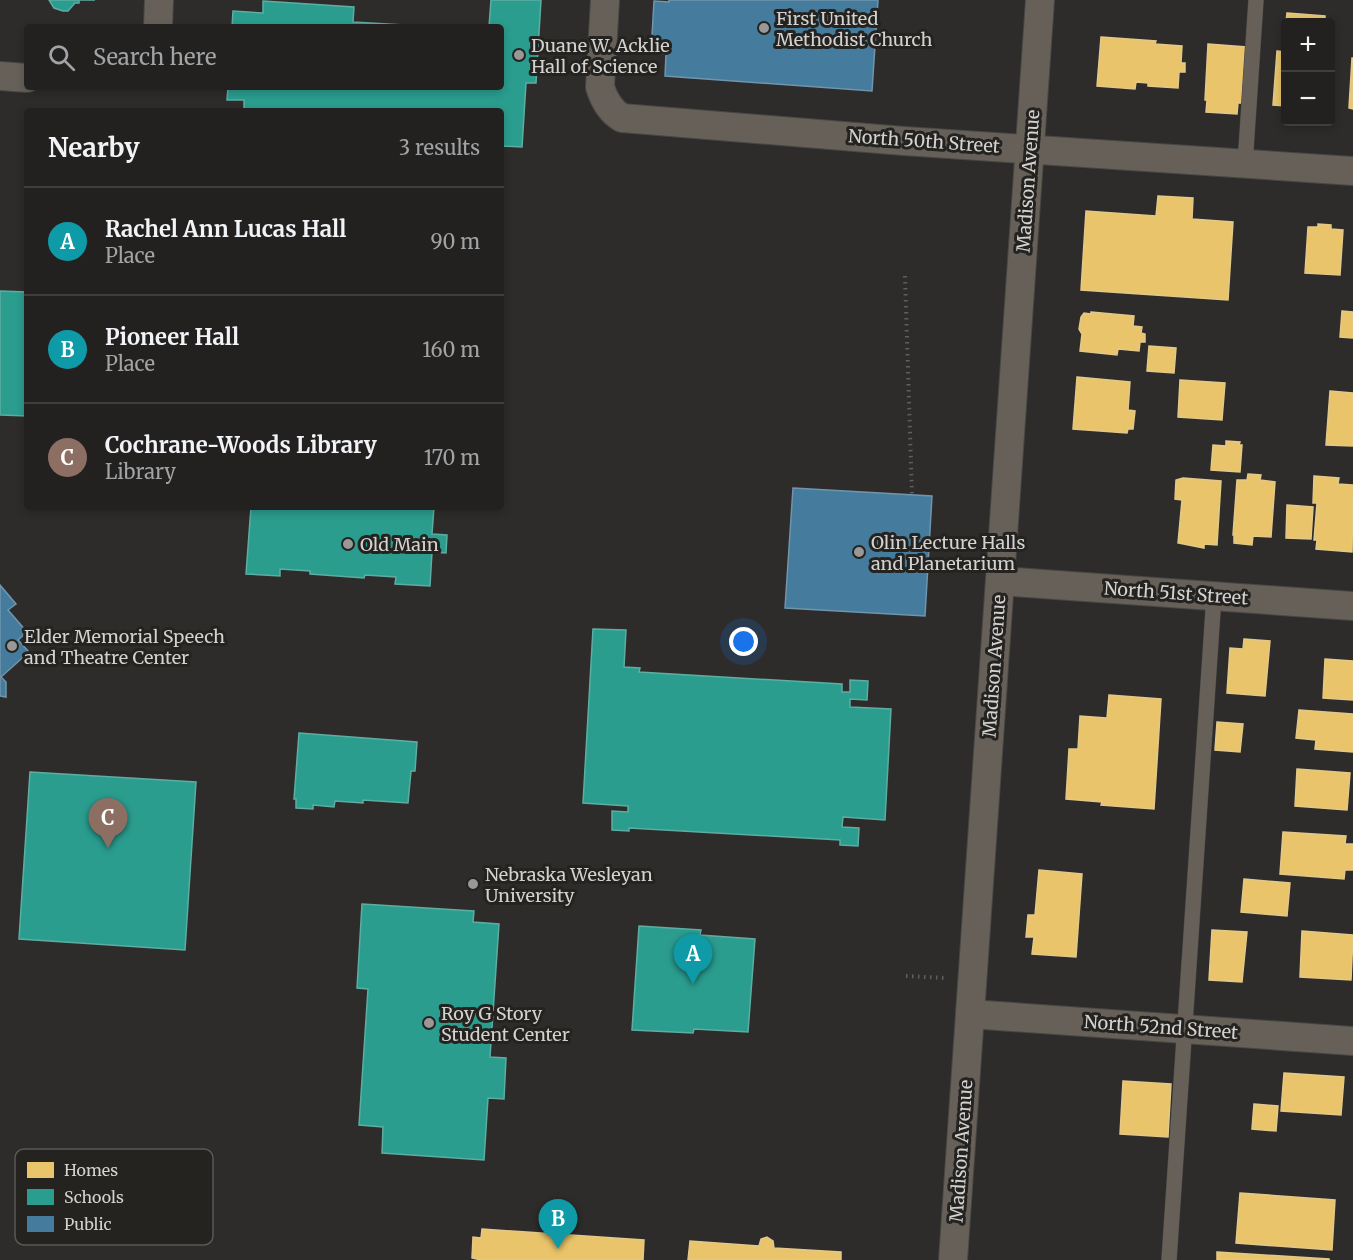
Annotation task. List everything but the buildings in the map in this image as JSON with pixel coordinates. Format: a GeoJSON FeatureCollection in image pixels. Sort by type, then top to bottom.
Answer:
{"type":"FeatureCollection","features":[{"type":"Feature","properties":{"kind":"street"},"geometry":{"type":"LineString","coordinates":[[158,24],[159,0]]}},
{"type":"Feature","properties":{"kind":"street","name":"North 50th Street"},"geometry":{"type":"LineString","coordinates":[[605,0],[600,87],[615,115],[631,120],[1353,171]]}},
{"type":"Feature","properties":{"kind":"street","name":"Madison Avenue"},"geometry":{"type":"LineString","coordinates":[[953,1260],[1040,0]]}},
{"type":"Feature","properties":{"kind":"street"},"geometry":{"type":"LineString","coordinates":[[0,76],[24,78]]}},
{"type":"Feature","properties":{"kind":"street","name":"North 51st Street"},"geometry":{"type":"LineString","coordinates":[[1000,581],[1353,606]]}},
{"type":"Feature","properties":{"kind":"street","name":"North 52nd Street"},"geometry":{"type":"LineString","coordinates":[[970,1014],[1353,1041]]}},
{"type":"Feature","properties":{"kind":"lane"},"geometry":{"type":"LineString","coordinates":[[1245,164],[1256,0]]}},
{"type":"Feature","properties":{"kind":"lane"},"geometry":{"type":"LineString","coordinates":[[1169,1260],[1214,596]]}},
{"type":"Feature","properties":{"kind":"path"},"geometry":{"type":"LineString","coordinates":[[906,276],[912,495]]}},
{"type":"Feature","properties":{"kind":"path"},"geometry":{"type":"LineString","coordinates":[[906,976],[945,978]]}},
{"type":"Feature","properties":{"kind":"place","name":"First United Methodist Church"},"geometry":{"type":"Point","coordinates":[764,28]}},
{"type":"Feature","properties":{"kind":"place","name":"Duane W. Acklie Hall of Science"},"geometry":{"type":"Point","coordinates":[519,55]}},
{"type":"Feature","properties":{"kind":"place","name":"Old Main"},"geometry":{"type":"Point","coordinates":[348,544]}},
{"type":"Feature","properties":{"kind":"place","name":"Olin Lecture Halls and Planetarium"},"geometry":{"type":"Point","coordinates":[859,552]}},
{"type":"Feature","properties":{"kind":"place","name":"Elder Memorial Speech and Theatre Center"},"geometry":{"type":"Point","coordinates":[12,646]}},
{"type":"Feature","properties":{"kind":"place","name":"Cochrane-Woods Library"},"geometry":{"type":"Point","coordinates":[108,848]}},
{"type":"Feature","properties":{"kind":"place","name":"Nebraska Wesleyan University"},"geometry":{"type":"Point","coordinates":[473,884]}},
{"type":"Feature","properties":{"kind":"place","name":"Rachel Ann Lucas Hall"},"geometry":{"type":"Point","coordinates":[693,984]}},
{"type":"Feature","properties":{"kind":"place","name":"Roy G Story Student Center"},"geometry":{"type":"Point","coordinates":[429,1023]}},
{"type":"Feature","properties":{"kind":"place","name":"Pioneer Hall"},"geometry":{"type":"Point","coordinates":[558,1249]}}]}
